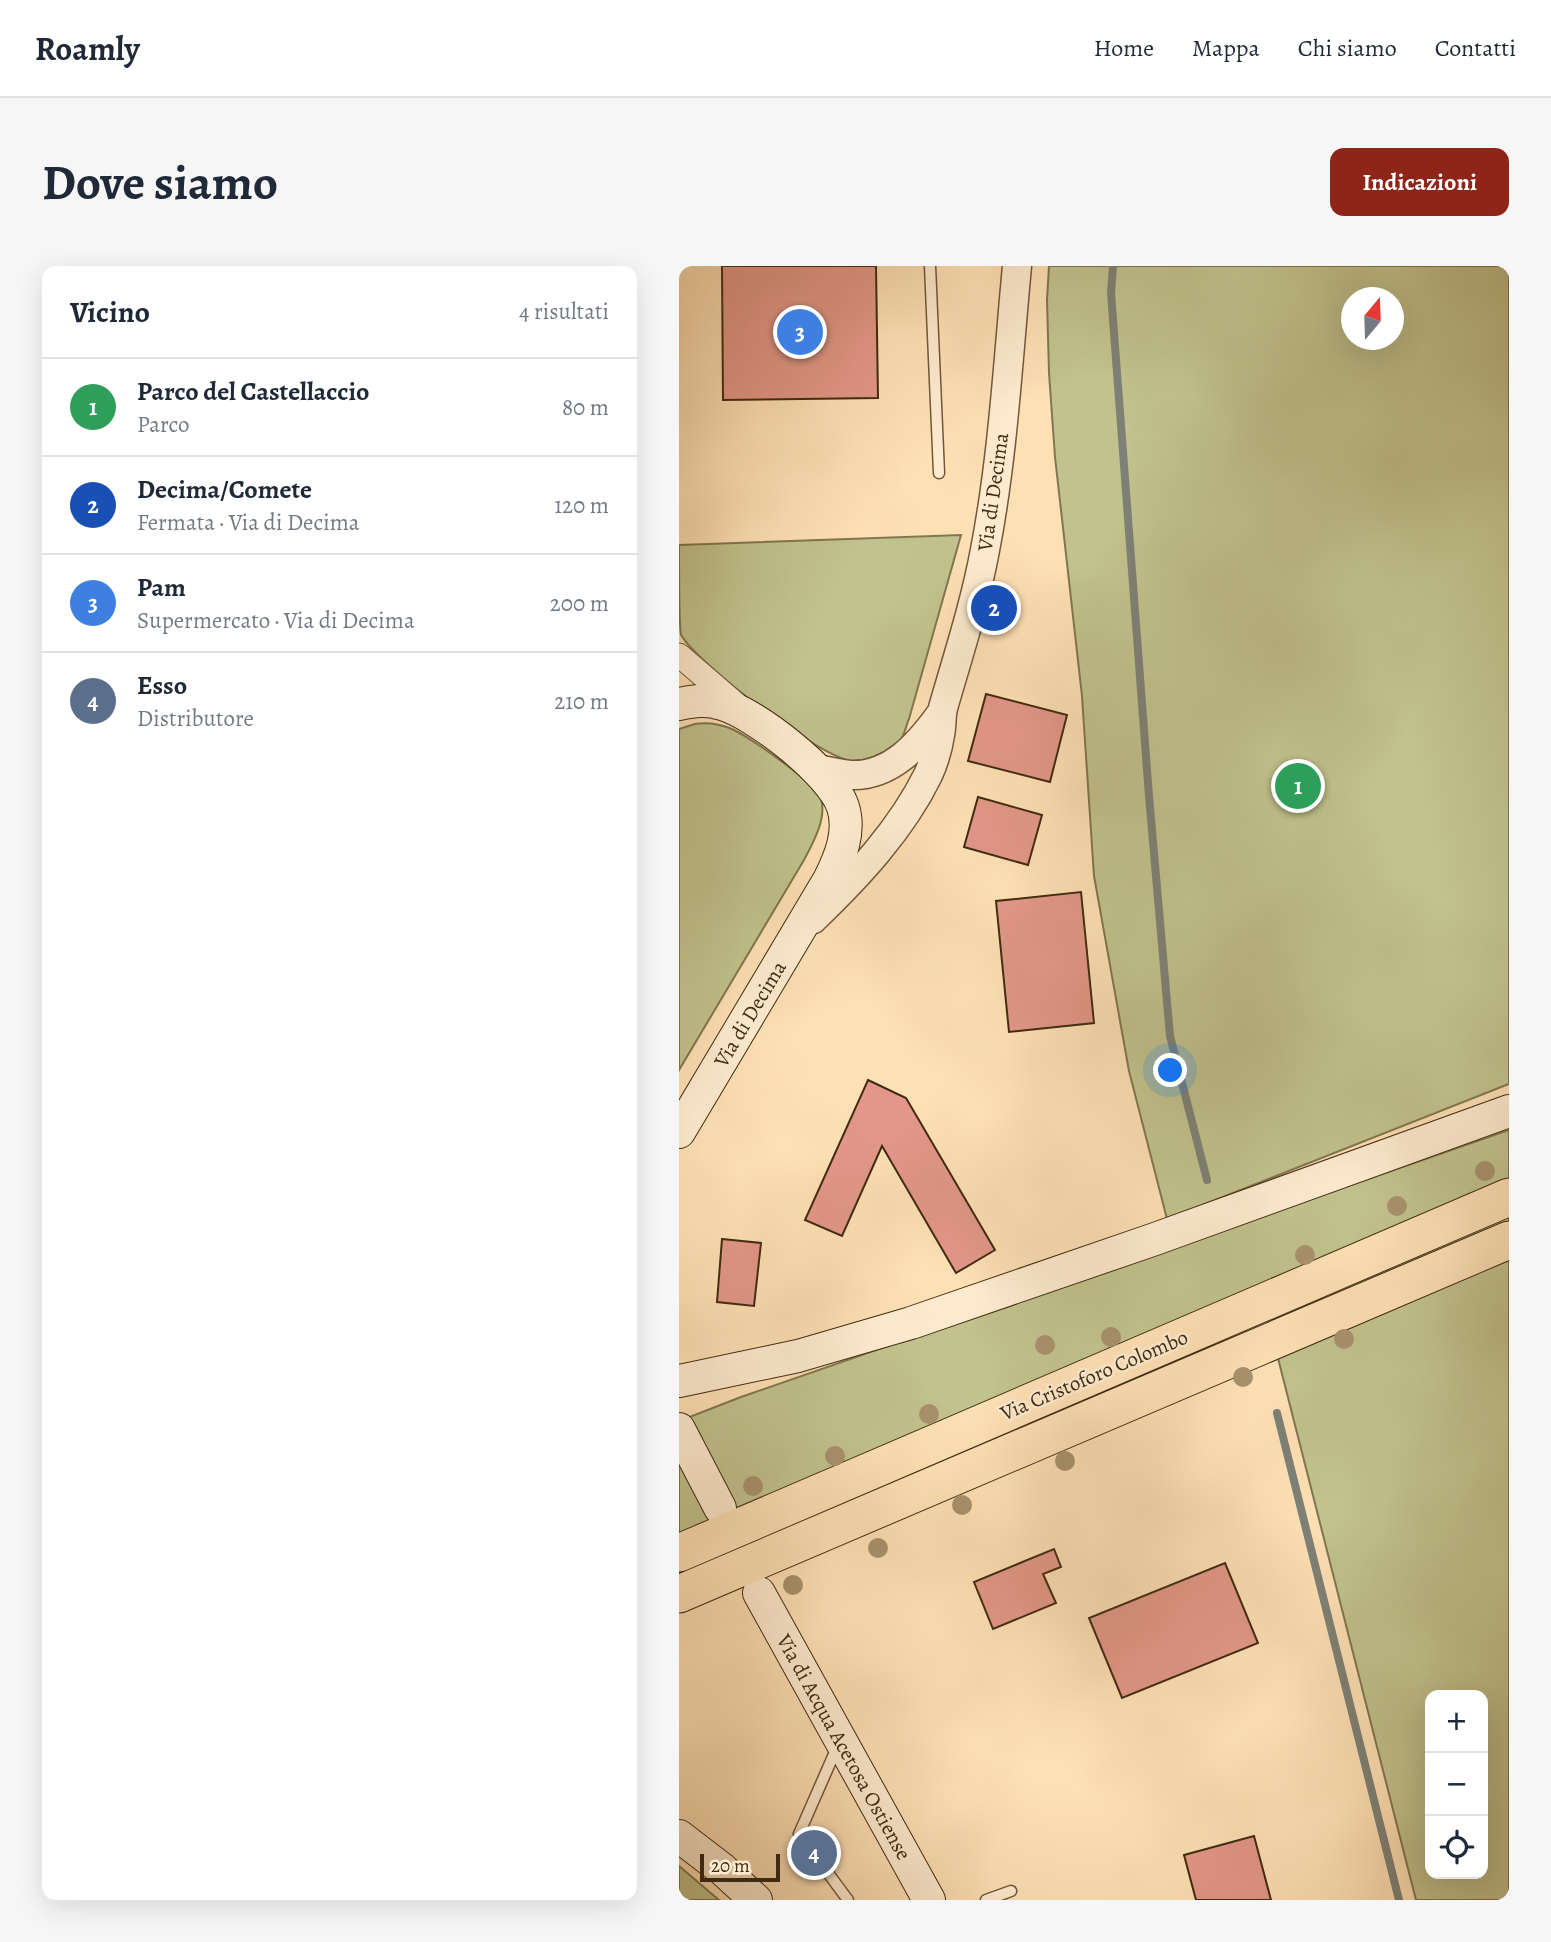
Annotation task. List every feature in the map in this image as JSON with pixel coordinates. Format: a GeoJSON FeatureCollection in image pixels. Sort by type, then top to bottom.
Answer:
{"type":"FeatureCollection","features":[{"type":"Feature","properties":{"kind":"highway","name":"Via Cristoforo Colombo"},"geometry":{"type":"LineString","coordinates":[[679,1553],[1509,1197]]}},
{"type":"Feature","properties":{"kind":"highway","name":"Via Cristoforo Colombo"},"geometry":{"type":"LineString","coordinates":[[679,1594],[1509,1240]]}},
{"type":"Feature","properties":{"kind":"main road"},"geometry":{"type":"LineString","coordinates":[[679,704],[702,700],[719,703],[752,719],[817,769]]}},
{"type":"Feature","properties":{"kind":"main road","name":"Via di Decima"},"geometry":{"type":"LineString","coordinates":[[679,1132],[838,863],[845,832],[845,815],[840,800],[817,769]]}},
{"type":"Feature","properties":{"kind":"main road"},"geometry":{"type":"LineString","coordinates":[[679,1381],[797,1356],[911,1322],[1155,1239],[1509,1111]]}},
{"type":"Feature","properties":{"kind":"main road"},"geometry":{"type":"LineString","coordinates":[[679,1429],[720,1508]]}},
{"type":"Feature","properties":{"kind":"main road","name":"Via di Acqua Acetosa Ostiense"},"geometry":{"type":"LineString","coordinates":[[759,1593],[929,1900]]}},
{"type":"Feature","properties":{"kind":"main road"},"geometry":{"type":"LineString","coordinates":[[679,1836],[722,1869],[756,1900]]}},
{"type":"Feature","properties":{"kind":"street","name":"Via di Decima"},"geometry":{"type":"LineString","coordinates":[[799,932],[860,872],[906,812],[934,760],[941,733],[942,713],[967,630],[989,532],[999,460],[1017,266]]}},
{"type":"Feature","properties":{"kind":"street"},"geometry":{"type":"LineString","coordinates":[[679,655],[752,719]]}},
{"type":"Feature","properties":{"kind":"street","name":"Via di Decima"},"geometry":{"type":"LineString","coordinates":[[817,769],[849,775],[879,770],[913,750],[942,713]]}},
{"type":"Feature","properties":{"kind":"lane"},"geometry":{"type":"LineString","coordinates":[[930,266],[939,472]]}},
{"type":"Feature","properties":{"kind":"lane"},"geometry":{"type":"LineString","coordinates":[[840,1739],[799,1834],[848,1900]]}},
{"type":"Feature","properties":{"kind":"lane"},"geometry":{"type":"LineString","coordinates":[[986,1900],[1011,1891]]}},
{"type":"Feature","properties":{"kind":"green space"},"geometry":{"type":"Polygon","coordinates":[[[1049,266],[1509,266],[1509,1084],[1167,1219],[1129,1071],[1094,876],[1082,696],[1055,457],[1049,373],[1049,266]]]}},
{"type":"Feature","properties":{"kind":"green space"},"geometry":{"type":"Polygon","coordinates":[[[961,535],[904,735],[892,747],[873,757],[853,761],[815,745],[734,687],[692,649],[681,635],[679,545],[961,535]]]}},
{"type":"Feature","properties":{"kind":"green space"},"geometry":{"type":"Polygon","coordinates":[[[709,723],[727,727],[766,750],[795,771],[816,791],[821,799],[822,814],[818,830],[804,860],[679,1070],[679,729],[709,723]]]}},
{"type":"Feature","properties":{"kind":"green space"},"geometry":{"type":"Polygon","coordinates":[[[1509,1130],[1509,1900],[1416,1900],[1268,1319],[679,1572],[679,1421],[741,1397],[1509,1130]]]}},
{"type":"Feature","properties":{"kind":"green space"},"geometry":{"type":"Polygon","coordinates":[[[679,1866],[719,1900],[679,1900],[679,1866]]]}},
{"type":"Feature","properties":{"kind":"building"},"geometry":{"type":"Polygon","coordinates":[[[722,266],[876,266],[878,398],[723,400],[722,266]]]}},
{"type":"Feature","properties":{"kind":"building"},"geometry":{"type":"Polygon","coordinates":[[[986,694],[1067,715],[1050,782],[968,761],[986,694]]]}},
{"type":"Feature","properties":{"kind":"building"},"geometry":{"type":"Polygon","coordinates":[[[978,797],[1042,815],[1028,865],[964,847],[978,797]]]}},
{"type":"Feature","properties":{"kind":"building"},"geometry":{"type":"Polygon","coordinates":[[[1081,892],[1094,1023],[1009,1032],[996,901],[1081,892]]]}},
{"type":"Feature","properties":{"kind":"building"},"geometry":{"type":"Polygon","coordinates":[[[868,1080],[906,1098],[995,1250],[956,1273],[882,1146],[842,1236],[805,1220],[868,1080]]]}},
{"type":"Feature","properties":{"kind":"building"},"geometry":{"type":"Polygon","coordinates":[[[722,1239],[761,1243],[754,1306],[717,1302],[722,1239]]]}},
{"type":"Feature","properties":{"kind":"building"},"geometry":{"type":"Polygon","coordinates":[[[1054,1549],[1061,1567],[1043,1574],[1056,1603],[993,1629],[974,1582],[1054,1549]]]}},
{"type":"Feature","properties":{"kind":"building"},"geometry":{"type":"Polygon","coordinates":[[[1225,1563],[1258,1643],[1122,1698],[1089,1618],[1225,1563]]]}},
{"type":"Feature","properties":{"kind":"building"},"geometry":{"type":"Polygon","coordinates":[[[1254,1836],[1271,1900],[1196,1900],[1184,1855],[1254,1836]]]}},
{"type":"Feature","properties":{"kind":"waterway"},"geometry":{"type":"LineString","coordinates":[[1113,266],[1111,293],[1170,1036],[1207,1180]]}},
{"type":"Feature","properties":{"kind":"waterway"},"geometry":{"type":"LineString","coordinates":[[1277,1413],[1399,1900]]}},
{"type":"Feature","properties":{"kind":"place","name":"Pam"},"geometry":{"type":"Point","coordinates":[800,332]}},
{"type":"Feature","properties":{"kind":"place","name":"Decima/Comete"},"geometry":{"type":"Point","coordinates":[994,608]}},
{"type":"Feature","properties":{"kind":"place","name":"Parco del Castellaccio"},"geometry":{"type":"Point","coordinates":[1298,786]}},
{"type":"Feature","properties":{"kind":"place","name":"Esso"},"geometry":{"type":"Point","coordinates":[814,1853]}}]}
